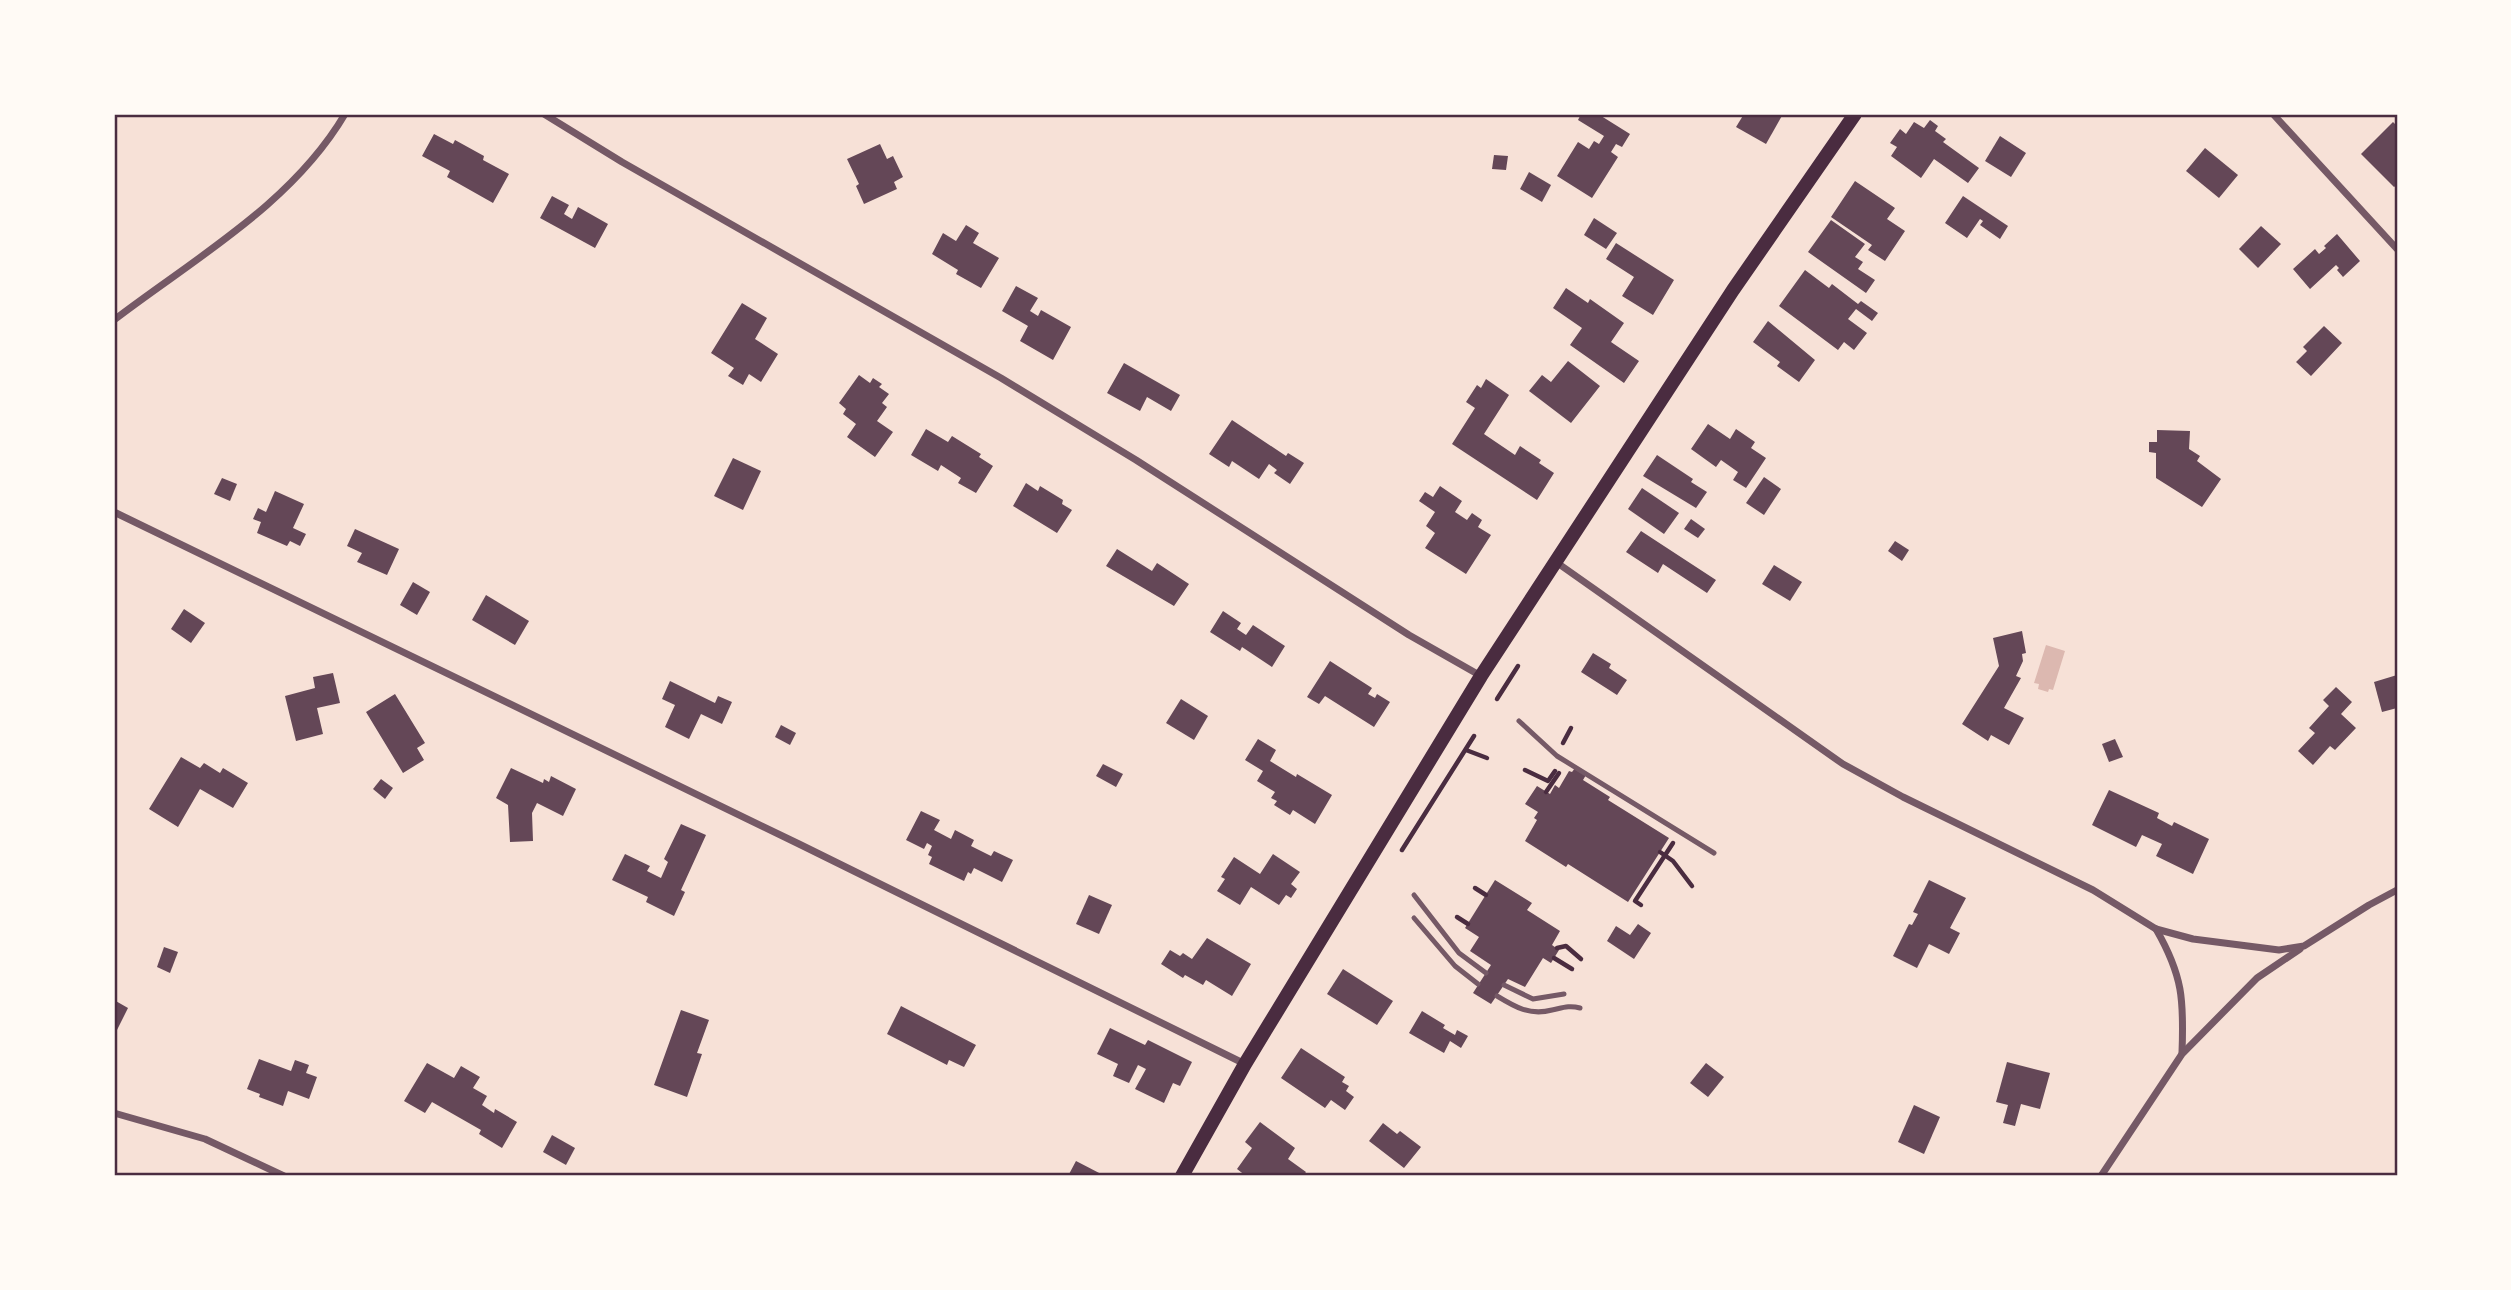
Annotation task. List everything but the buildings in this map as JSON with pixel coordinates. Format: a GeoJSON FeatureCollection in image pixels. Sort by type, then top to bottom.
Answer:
{"type":"FeatureCollection","features":[{"type":"Feature","properties":{"kind":"main road"},"geometry":{"type":"LineString","coordinates":[[1182,1176],[1245,1064],[1481,677],[1733,290],[1855,114]]}},
{"type":"Feature","properties":{"kind":"street"},"geometry":{"type":"LineString","coordinates":[[114,320],[271,201],[314,158],[345,114]]}},
{"type":"Feature","properties":{"kind":"street"},"geometry":{"type":"LineString","coordinates":[[544,114],[622,162],[1012,385],[1136,460],[1409,635],[1481,677]]}},
{"type":"Feature","properties":{"kind":"street"},"geometry":{"type":"LineString","coordinates":[[2273,114],[2397,249]]}},
{"type":"Feature","properties":{"kind":"street"},"geometry":{"type":"LineString","coordinates":[[114,512],[787,838],[1245,1064]]}},
{"type":"Feature","properties":{"kind":"street"},"geometry":{"type":"LineString","coordinates":[[1556,562],[1843,764],[1903,797],[2093,890],[2156,929],[2193,939],[2279,950],[2304,946]]}},
{"type":"Feature","properties":{"kind":"street"},"geometry":{"type":"LineString","coordinates":[[2101,1176],[2182,1054],[2257,978],[2369,905],[2397,890]]}},
{"type":"Feature","properties":{"kind":"street"},"geometry":{"type":"LineString","coordinates":[[2156,929],[2169,952],[2178,978],[2184,1008],[2182,1054]]}},
{"type":"Feature","properties":{"kind":"street"},"geometry":{"type":"LineString","coordinates":[[114,1113],[205,1139],[284,1176]]}},
{"type":"Feature","properties":{"kind":"lane"},"geometry":{"type":"LineString","coordinates":[[1518,721],[1557,756],[1714,853]]}},
{"type":"Feature","properties":{"kind":"lane"},"geometry":{"type":"LineString","coordinates":[[1414,895],[1459,953],[1486,972]]}},
{"type":"Feature","properties":{"kind":"lane"},"geometry":{"type":"LineString","coordinates":[[1414,919],[1454,966],[1478,984]]}},
{"type":"Feature","properties":{"kind":"lane"},"geometry":{"type":"LineString","coordinates":[[1504,985],[1533,999],[1564,994]]}},
{"type":"Feature","properties":{"kind":"lane"},"geometry":{"type":"LineString","coordinates":[[1497,996],[1524,1011],[1544,1012],[1567,1006],[1580,1008]]}},
{"type":"Feature","properties":{"kind":"path"},"geometry":{"type":"LineString","coordinates":[[1497,699],[1518,666]]}},
{"type":"Feature","properties":{"kind":"path"},"geometry":{"type":"LineString","coordinates":[[1560,748],[1570,728]]}},
{"type":"Feature","properties":{"kind":"path"},"geometry":{"type":"LineString","coordinates":[[1402,850],[1474,736]]}},
{"type":"Feature","properties":{"kind":"path"},"geometry":{"type":"LineString","coordinates":[[1466,750],[1486,758]]}},
{"type":"Feature","properties":{"kind":"path"},"geometry":{"type":"LineString","coordinates":[[1525,770],[1548,781],[1556,769],[1560,771],[1546,792]]}},
{"type":"Feature","properties":{"kind":"path"},"geometry":{"type":"LineString","coordinates":[[1641,905],[1635,901],[1662,854],[1675,840]]}},
{"type":"Feature","properties":{"kind":"path"},"geometry":{"type":"LineString","coordinates":[[1662,854],[1673,861],[1692,886]]}},
{"type":"Feature","properties":{"kind":"path"},"geometry":{"type":"LineString","coordinates":[[1475,888],[1486,895]]}},
{"type":"Feature","properties":{"kind":"path"},"geometry":{"type":"LineString","coordinates":[[1457,917],[1468,923]]}},
{"type":"Feature","properties":{"kind":"path"},"geometry":{"type":"LineString","coordinates":[[1557,948],[1566,946],[1581,959]]}},
{"type":"Feature","properties":{"kind":"path"},"geometry":{"type":"LineString","coordinates":[[1555,958],[1572,969]]}},
{"type":"Feature","properties":{"kind":"shaded area"},"geometry":{"type":"Polygon","coordinates":[[[2046,645],[2065,651],[2053,690],[2049,689],[2048,692],[2038,689],[2039,684],[2034,683],[2046,645]]]}}]}
